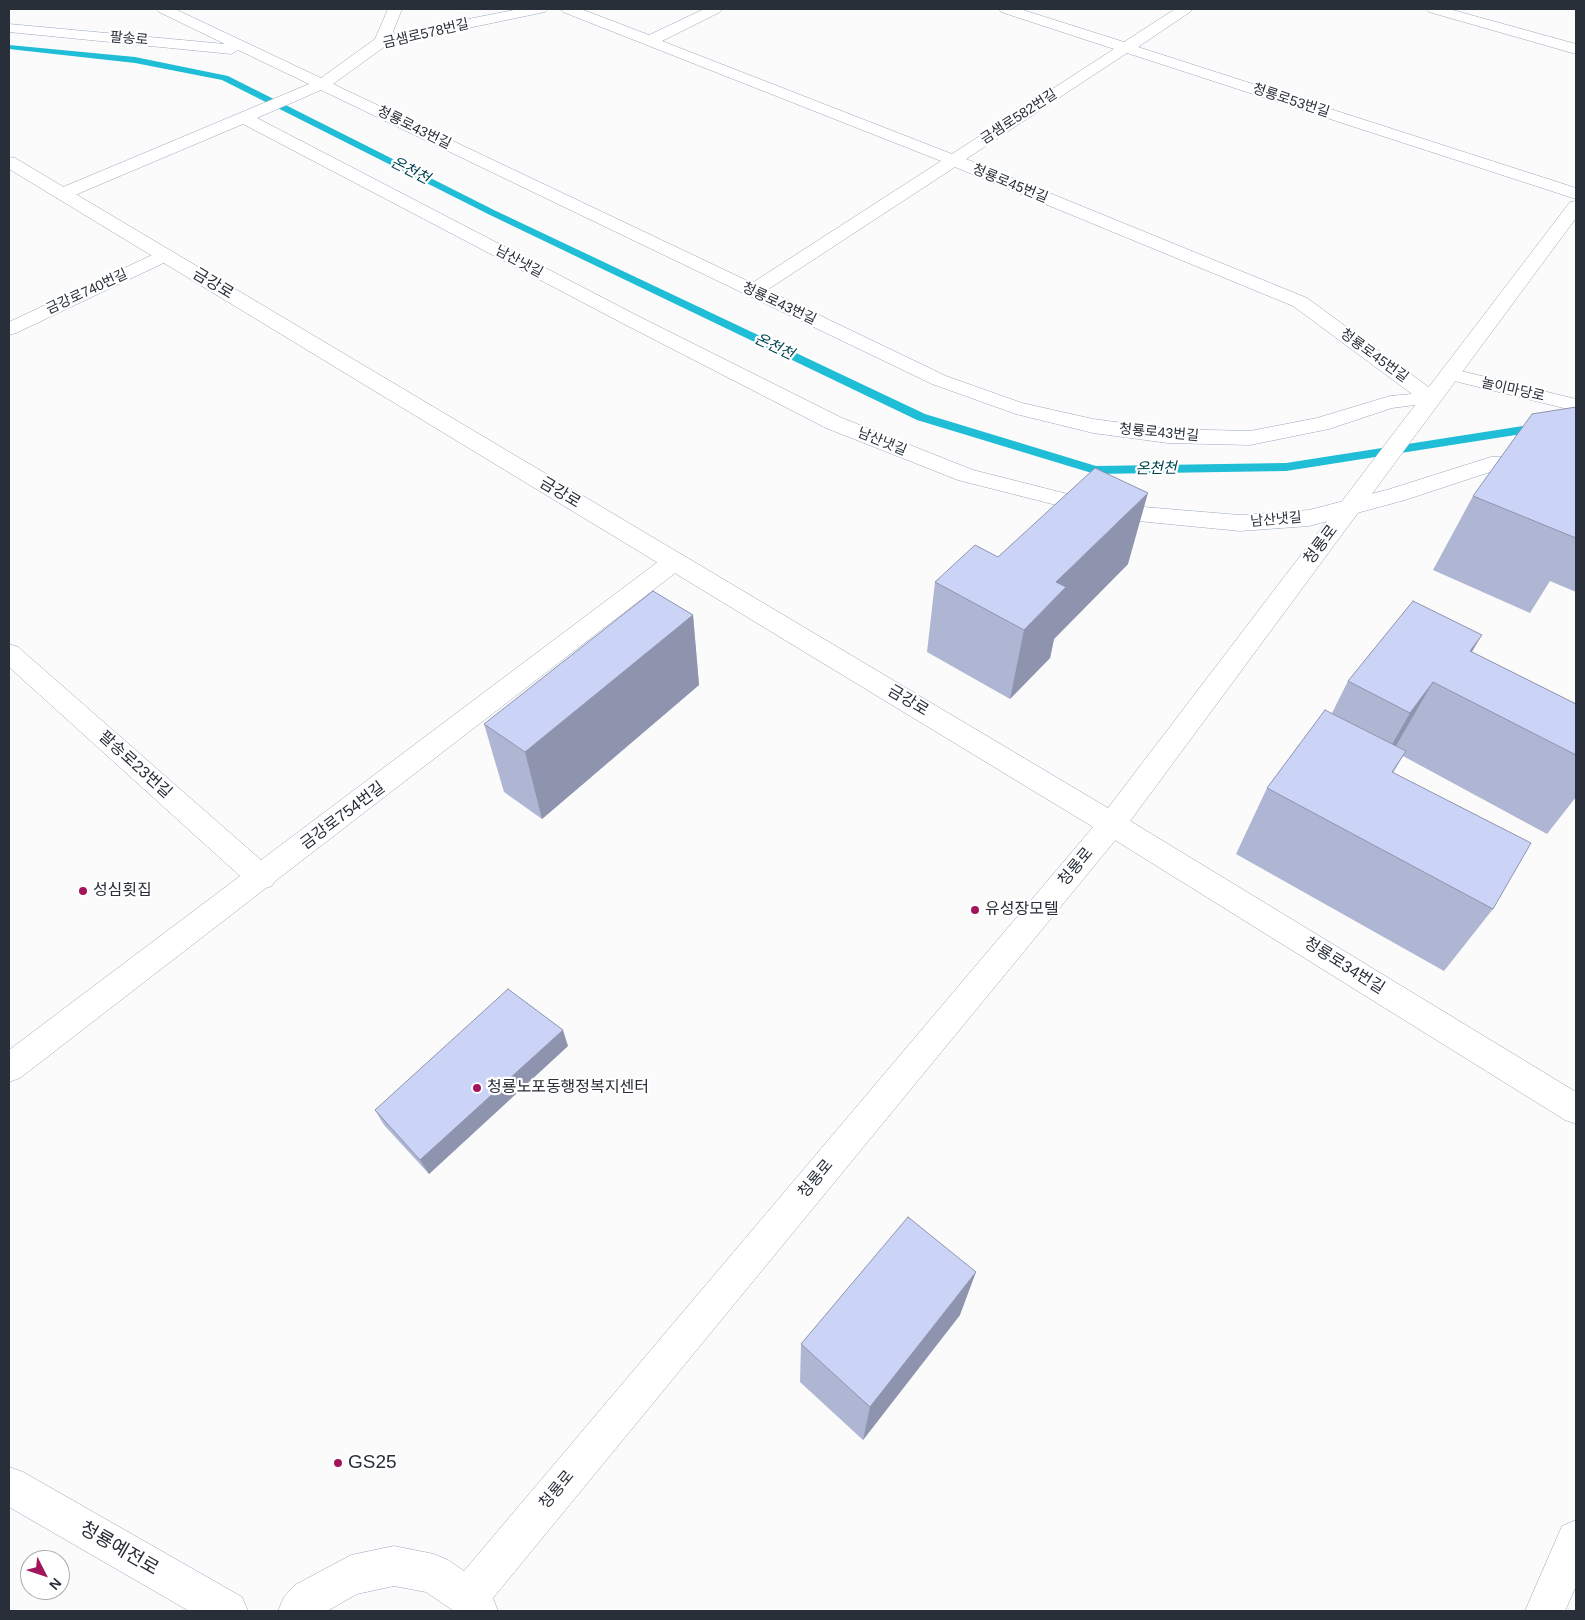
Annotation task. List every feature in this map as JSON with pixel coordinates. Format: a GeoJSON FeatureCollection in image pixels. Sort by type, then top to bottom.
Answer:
{"type":"FeatureCollection","features":[{"type":"Feature","properties":{"kind":"street","name":"청룡로43번길"},"geometry":{"type":"LineString","coordinates":[[164,9],[939,380],[1016,408],[1093,426],[1168,436],[1250,438],[1321,424],[1390,402],[1431,398]]}},
{"type":"Feature","properties":{"kind":"street"},"geometry":{"type":"LineString","coordinates":[[382,41],[395,9]]}},
{"type":"Feature","properties":{"kind":"street","name":"금샘로578번길"},"geometry":{"type":"LineString","coordinates":[[62,194],[323,84],[382,41],[540,9]]}},
{"type":"Feature","properties":{"kind":"street","name":"청룡로45번길"},"geometry":{"type":"LineString","coordinates":[[568,9],[953,160],[1300,302],[1431,398]]}},
{"type":"Feature","properties":{"kind":"street"},"geometry":{"type":"LineString","coordinates":[[649,41],[715,9]]}},
{"type":"Feature","properties":{"kind":"street","name":"청룡로53번길"},"geometry":{"type":"LineString","coordinates":[[1006,9],[1576,194]]}},
{"type":"Feature","properties":{"kind":"street","name":"금샘로582번길"},"geometry":{"type":"LineString","coordinates":[[752,292],[1185,9]]}},
{"type":"Feature","properties":{"kind":"street"},"geometry":{"type":"LineString","coordinates":[[1434,9],[1576,49]]}},
{"type":"Feature","properties":{"kind":"street","name":"팔송로"},"geometry":{"type":"LineString","coordinates":[[9,28],[249,50]]}},
{"type":"Feature","properties":{"kind":"street","name":"남산냇길"},"geometry":{"type":"LineString","coordinates":[[251,115],[631,320],[825,419],[966,475],[1107,511],[1240,523],[1309,518],[1397,495],[1491,464],[1545,463],[1576,471]]}},
{"type":"Feature","properties":{"kind":"street","name":"금강로"},"geometry":{"type":"LineString","coordinates":[[9,162],[1112,824]]}},
{"type":"Feature","properties":{"kind":"street","name":"청룡로"},"geometry":{"type":"LineString","coordinates":[[473,1604],[1112,824],[1576,206]]}},
{"type":"Feature","properties":{"kind":"street","name":"금강로740번길"},"geometry":{"type":"LineString","coordinates":[[9,329],[165,255]]}},
{"type":"Feature","properties":{"kind":"street","name":"놀이마당로"},"geometry":{"type":"LineString","coordinates":[[1449,374],[1576,405]]}},
{"type":"Feature","properties":{"kind":"street","name":"금강로754번길"},"geometry":{"type":"LineString","coordinates":[[9,1068],[262,878],[675,561]]}},
{"type":"Feature","properties":{"kind":"street","name":"팔송로23번길"},"geometry":{"type":"LineString","coordinates":[[9,653],[262,878]]}},
{"type":"Feature","properties":{"kind":"street","name":"청룡로34번길"},"geometry":{"type":"LineString","coordinates":[[1112,824],[1576,1109]]}},
{"type":"Feature","properties":{"kind":"street","name":"청룡예전로"},"geometry":{"type":"LineString","coordinates":[[9,1486],[228,1611]]}},
{"type":"Feature","properties":{"kind":"street"},"geometry":{"type":"LineString","coordinates":[[1545,1611],[1576,1540]]}},
{"type":"Feature","properties":{"kind":"street"},"geometry":{"type":"LineString","coordinates":[[298,1611],[309,1600],[350,1575],[394,1566],[434,1574],[473,1604]]}},
{"type":"Feature","properties":{"kind":"building"},"geometry":{"type":"Polygon","coordinates":[[[1576,407],[1576,538],[1473,496],[1532,414],[1576,407]]]}},
{"type":"Feature","properties":{"kind":"building"},"geometry":{"type":"Polygon","coordinates":[[[1095,468],[1148,493],[1056,582],[1066,587],[1024,630],[935,582],[975,545],[998,557],[1095,468]]]}},
{"type":"Feature","properties":{"kind":"building"},"geometry":{"type":"Polygon","coordinates":[[[653,591],[693,615],[525,752],[484,724],[653,591]]]}},
{"type":"Feature","properties":{"kind":"building"},"geometry":{"type":"Polygon","coordinates":[[[1413,601],[1482,635],[1470,651],[1576,704],[1576,755],[1433,682],[1410,713],[1348,681],[1413,601]]]}},
{"type":"Feature","properties":{"kind":"building"},"geometry":{"type":"Polygon","coordinates":[[[1325,710],[1406,751],[1392,772],[1531,843],[1493,909],[1267,788],[1325,710]]]}},
{"type":"Feature","properties":{"kind":"building"},"geometry":{"type":"Polygon","coordinates":[[[508,989],[563,1030],[420,1160],[375,1110],[508,989]]]}},
{"type":"Feature","properties":{"kind":"building"},"geometry":{"type":"Polygon","coordinates":[[[908,1217],[976,1272],[870,1407],[801,1344],[908,1217]]]}},
{"type":"Feature","properties":{"kind":"waterway","name":"온천천"},"geometry":{"type":"LineString","coordinates":[[9,47],[135,60],[225,78],[493,213],[921,417],[1095,470],[1286,467],[1542,427],[1576,439]]}},
{"type":"Feature","properties":{"kind":"place","name":"성심횟집"},"geometry":{"type":"Point","coordinates":[83,891]}},
{"type":"Feature","properties":{"kind":"place","name":"유성장모텔"},"geometry":{"type":"Point","coordinates":[975,910]}},
{"type":"Feature","properties":{"kind":"place","name":"청룡노포동행정복지센터"},"geometry":{"type":"Point","coordinates":[477,1088]}},
{"type":"Feature","properties":{"kind":"place","name":"GS25"},"geometry":{"type":"Point","coordinates":[338,1463]}}]}
